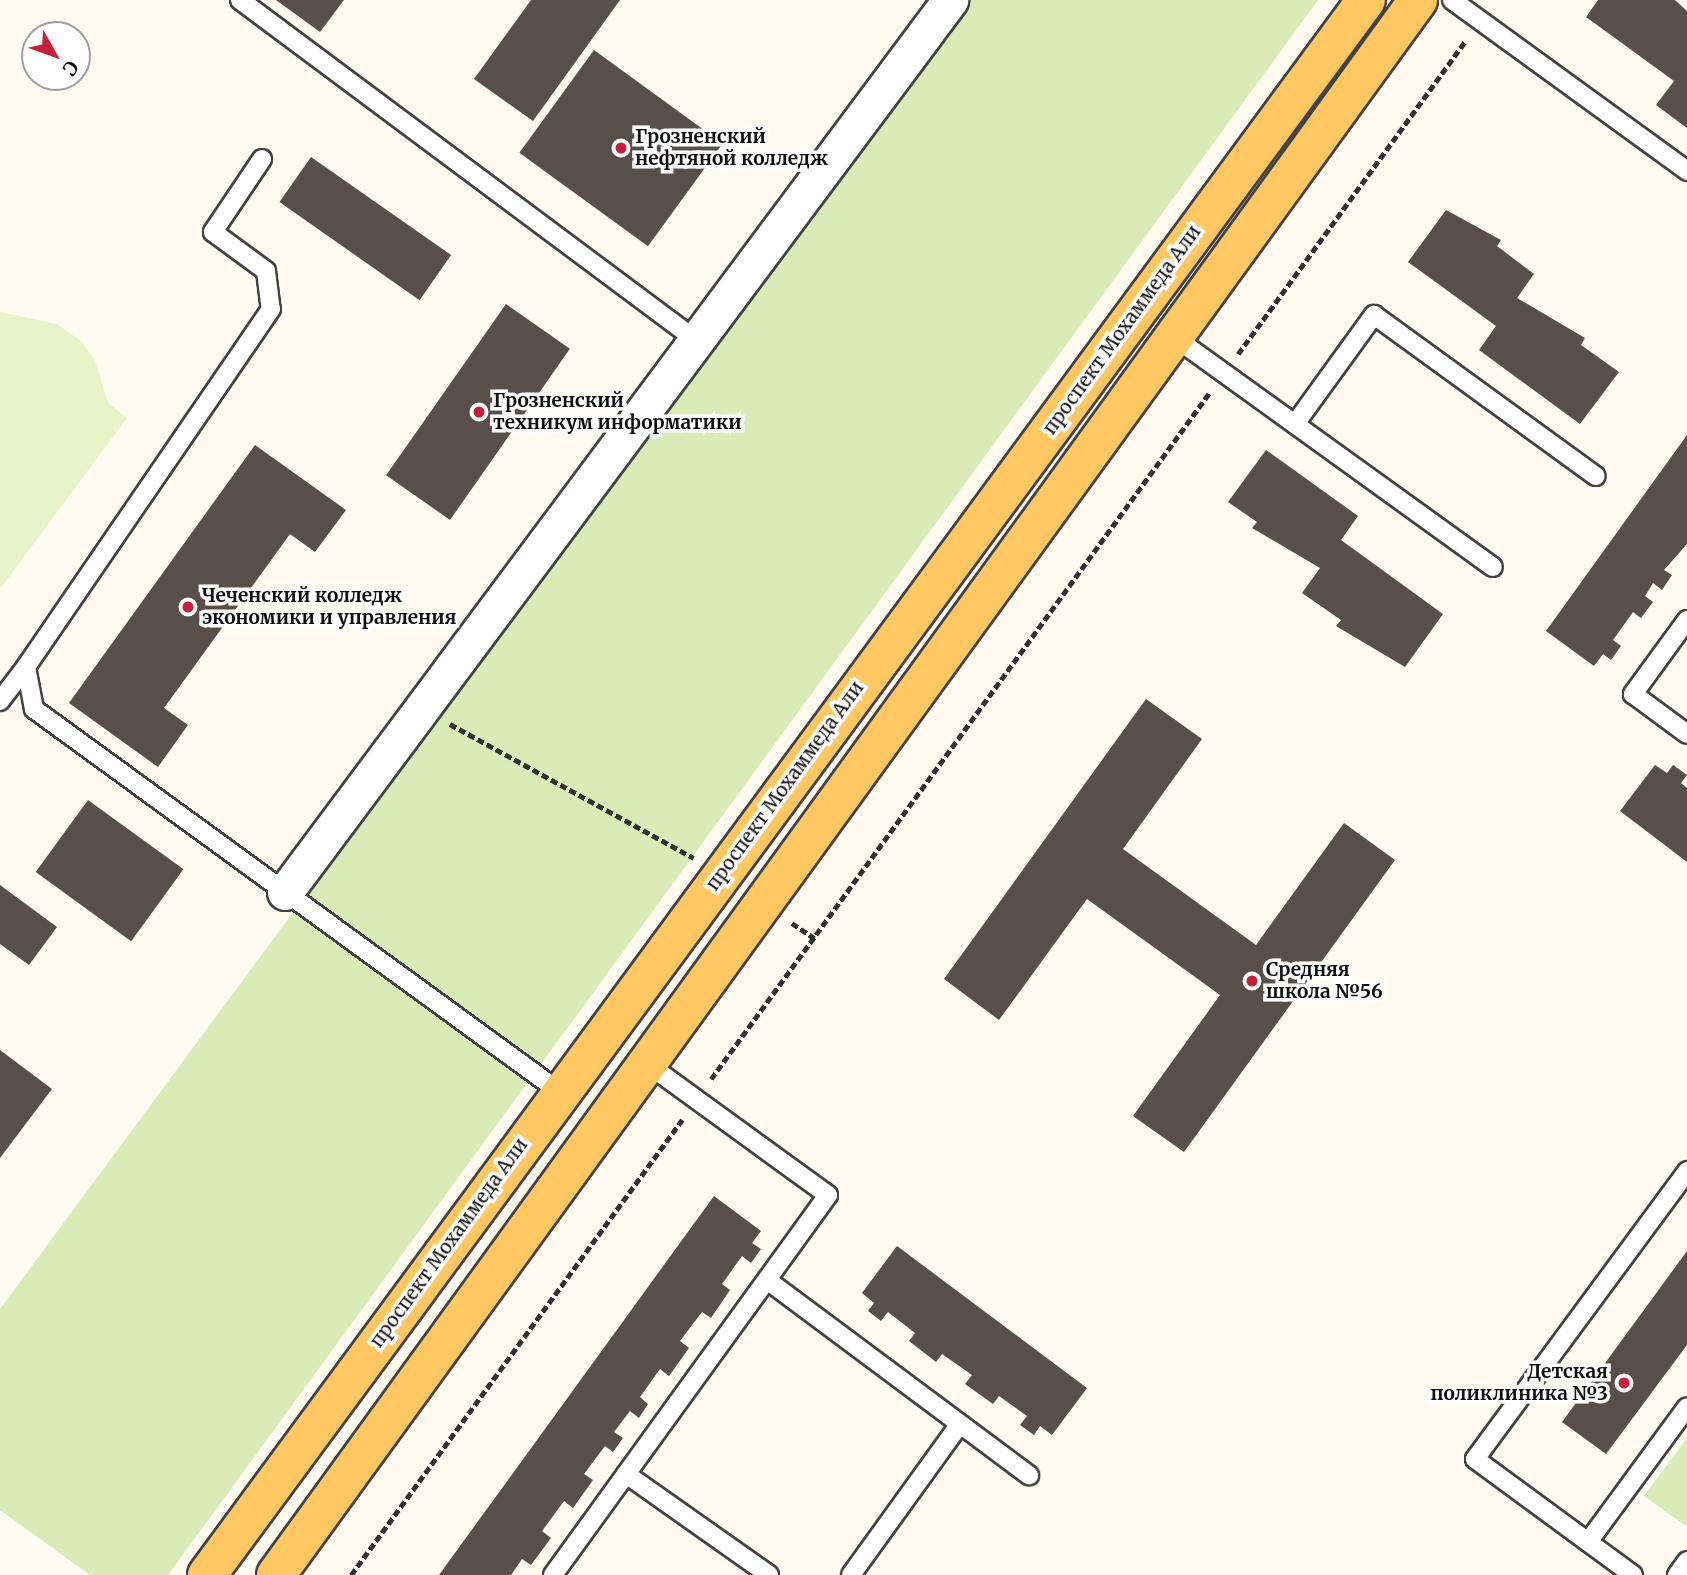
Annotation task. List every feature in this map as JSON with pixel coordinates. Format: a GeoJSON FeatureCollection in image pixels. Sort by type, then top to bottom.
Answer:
{"type":"FeatureCollection","features":[{"type":"Feature","properties":{"kind":"main road","name":"проспект Мохаммеда Али"},"geometry":{"type":"LineString","coordinates":[[207,1575],[719,875],[1366,0]]}},
{"type":"Feature","properties":{"kind":"main road"},"geometry":{"type":"LineString","coordinates":[[276,1575],[1418,0]]}},
{"type":"Feature","properties":{"kind":"street"},"geometry":{"type":"LineString","coordinates":[[285,892],[950,0]]}},
{"type":"Feature","properties":{"kind":"lane"},"geometry":{"type":"LineString","coordinates":[[240,0],[696,340]]}},
{"type":"Feature","properties":{"kind":"lane"},"geometry":{"type":"LineString","coordinates":[[1452,0],[1687,171]]}},
{"type":"Feature","properties":{"kind":"lane"},"geometry":{"type":"LineString","coordinates":[[0,701],[271,310],[266,271],[213,232],[261,159]]}},
{"type":"Feature","properties":{"kind":"lane"},"geometry":{"type":"LineString","coordinates":[[1295,424],[1374,315],[1596,476]]}},
{"type":"Feature","properties":{"kind":"lane"},"geometry":{"type":"LineString","coordinates":[[1174,337],[1493,567]]}},
{"type":"Feature","properties":{"kind":"lane"},"geometry":{"type":"LineString","coordinates":[[1687,620],[1633,694],[1687,734]]}},
{"type":"Feature","properties":{"kind":"lane"},"geometry":{"type":"LineString","coordinates":[[26,667],[34,709],[560,1092]]}},
{"type":"Feature","properties":{"kind":"lane"},"geometry":{"type":"LineString","coordinates":[[553,1575],[828,1195],[648,1064]]}},
{"type":"Feature","properties":{"kind":"lane"},"geometry":{"type":"LineString","coordinates":[[1633,1575],[1475,1459],[1687,1171]]}},
{"type":"Feature","properties":{"kind":"lane"},"geometry":{"type":"LineString","coordinates":[[767,1280],[1028,1475]]}},
{"type":"Feature","properties":{"kind":"lane"},"geometry":{"type":"LineString","coordinates":[[1588,1542],[1687,1407]]}},
{"type":"Feature","properties":{"kind":"lane"},"geometry":{"type":"LineString","coordinates":[[851,1575],[960,1424]]}},
{"type":"Feature","properties":{"kind":"lane"},"geometry":{"type":"LineString","coordinates":[[626,1474],[769,1575]]}},
{"type":"Feature","properties":{"kind":"lane"},"geometry":{"type":"LineString","coordinates":[[1676,1575],[1687,1561]]}},
{"type":"Feature","properties":{"kind":"path"},"geometry":{"type":"LineString","coordinates":[[351,1575],[1480,21]]}},
{"type":"Feature","properties":{"kind":"path"},"geometry":{"type":"LineString","coordinates":[[421,709],[719,875]]}},
{"type":"Feature","properties":{"kind":"path"},"geometry":{"type":"LineString","coordinates":[[763,904],[814,938]]}},
{"type":"Feature","properties":{"kind":"green space"},"geometry":{"type":"Polygon","coordinates":[[[967,0],[1318,0],[168,1575],[90,1575],[0,1510],[0,1309],[967,0]]]}},
{"type":"Feature","properties":{"kind":"green space"},"geometry":{"type":"Polygon","coordinates":[[[0,312],[57,324],[81,341],[95,360],[108,403],[127,418],[0,589],[0,312]]]}},
{"type":"Feature","properties":{"kind":"green space"},"geometry":{"type":"Polygon","coordinates":[[[1687,1438],[1687,1524],[1686,1526],[1644,1496],[1687,1438]]]}},
{"type":"Feature","properties":{"kind":"building"},"geometry":{"type":"Polygon","coordinates":[[[276,0],[344,0],[320,32],[276,0]]]}},
{"type":"Feature","properties":{"kind":"building"},"geometry":{"type":"Polygon","coordinates":[[[531,0],[620,0],[533,121],[474,79],[531,0]]]}},
{"type":"Feature","properties":{"kind":"building"},"geometry":{"type":"Polygon","coordinates":[[[1598,0],[1675,0],[1687,11],[1687,128],[1656,105],[1674,81],[1586,17],[1598,0]]]}},
{"type":"Feature","properties":{"kind":"building","name":"Грозненский нефтяной колледж"},"geometry":{"type":"Polygon","coordinates":[[[594,50],[723,143],[648,246],[519,153],[594,50]]]}},
{"type":"Feature","properties":{"kind":"building"},"geometry":{"type":"Polygon","coordinates":[[[311,157],[451,255],[420,300],[279,202],[311,157]]]}},
{"type":"Feature","properties":{"kind":"building"},"geometry":{"type":"Polygon","coordinates":[[[1446,210],[1501,240],[1497,246],[1534,274],[1517,298],[1585,338],[1581,345],[1619,372],[1580,424],[1479,350],[1496,326],[1408,262],[1446,210]]]}},
{"type":"Feature","properties":{"kind":"building","name":"Грозненский техникум информатики"},"geometry":{"type":"Polygon","coordinates":[[[506,304],[570,349],[450,520],[386,475],[506,304]]]}},
{"type":"Feature","properties":{"kind":"building"},"geometry":{"type":"Polygon","coordinates":[[[1687,435],[1687,544],[1664,570],[1672,575],[1662,590],[1653,583],[1645,596],[1653,602],[1641,618],[1633,612],[1613,640],[1621,646],[1611,660],[1603,654],[1594,666],[1546,631],[1687,435]]]}},
{"type":"Feature","properties":{"kind":"building","name":"Чеченский колледж экономики и управления"},"geometry":{"type":"Polygon","coordinates":[[[255,445],[346,510],[315,552],[290,534],[164,708],[188,725],[158,767],[69,703],[255,445]]]}},
{"type":"Feature","properties":{"kind":"building"},"geometry":{"type":"Polygon","coordinates":[[[1266,450],[1358,516],[1341,540],[1443,614],[1405,667],[1336,626],[1341,620],[1302,593],[1320,568],[1252,528],[1257,522],[1228,502],[1266,450]]]}},
{"type":"Feature","properties":{"kind":"building"},"geometry":{"type":"Polygon","coordinates":[[[1146,699],[1202,739],[1123,849],[1256,945],[1344,823],[1395,860],[1184,1152],[1133,1116],[1220,995],[1087,899],[999,1020],[944,979],[1146,699]]]}},
{"type":"Feature","properties":{"kind":"building"},"geometry":{"type":"Polygon","coordinates":[[[1655,765],[1667,773],[1673,765],[1687,775],[1681,783],[1687,788],[1687,862],[1620,811],[1655,765]]]}},
{"type":"Feature","properties":{"kind":"building"},"geometry":{"type":"Polygon","coordinates":[[[88,800],[183,869],[131,941],[36,872],[88,800]]]}},
{"type":"Feature","properties":{"kind":"building"},"geometry":{"type":"Polygon","coordinates":[[[0,885],[57,927],[29,965],[0,944],[0,885]]]}},
{"type":"Feature","properties":{"kind":"building"},"geometry":{"type":"Polygon","coordinates":[[[0,1050],[52,1089],[0,1158],[0,1050]]]}},
{"type":"Feature","properties":{"kind":"building"},"geometry":{"type":"Polygon","coordinates":[[[714,1196],[761,1231],[752,1243],[761,1249],[751,1263],[742,1256],[722,1284],[730,1290],[711,1318],[702,1312],[680,1341],[689,1348],[669,1376],[660,1369],[640,1397],[648,1404],[639,1418],[630,1411],[614,1432],[623,1438],[613,1452],[605,1446],[584,1474],[593,1480],[573,1508],[564,1501],[542,1531],[551,1538],[531,1565],[522,1559],[511,1575],[439,1575],[714,1196]]]}},
{"type":"Feature","properties":{"kind":"building"},"geometry":{"type":"Polygon","coordinates":[[[897,1246],[1087,1388],[1052,1435],[1040,1426],[1034,1435],[1020,1425],[1027,1416],[999,1396],[993,1404],[965,1384],[972,1375],[942,1354],[936,1362],[909,1341],[915,1333],[888,1312],[881,1321],[868,1311],[874,1303],[862,1293],[897,1246]]]}},
{"type":"Feature","properties":{"kind":"building","name":"Детская поликлиника №3"},"geometry":{"type":"Polygon","coordinates":[[[1687,1251],[1687,1345],[1606,1454],[1562,1422],[1687,1251]]]}},
{"type":"Feature","properties":{"kind":"place","name":"Грозненский нефтяной колледж"},"geometry":{"type":"Point","coordinates":[621,148]}},
{"type":"Feature","properties":{"kind":"place","name":"Грозненский техникум информатики"},"geometry":{"type":"Point","coordinates":[479,412]}},
{"type":"Feature","properties":{"kind":"place","name":"Чеченский колледж экономики и управления"},"geometry":{"type":"Point","coordinates":[188,607]}},
{"type":"Feature","properties":{"kind":"place","name":"Средняя школа №56"},"geometry":{"type":"Point","coordinates":[1252,981]}},
{"type":"Feature","properties":{"kind":"place","name":"Детская поликлиника №3"},"geometry":{"type":"Point","coordinates":[1624,1383]}}]}
